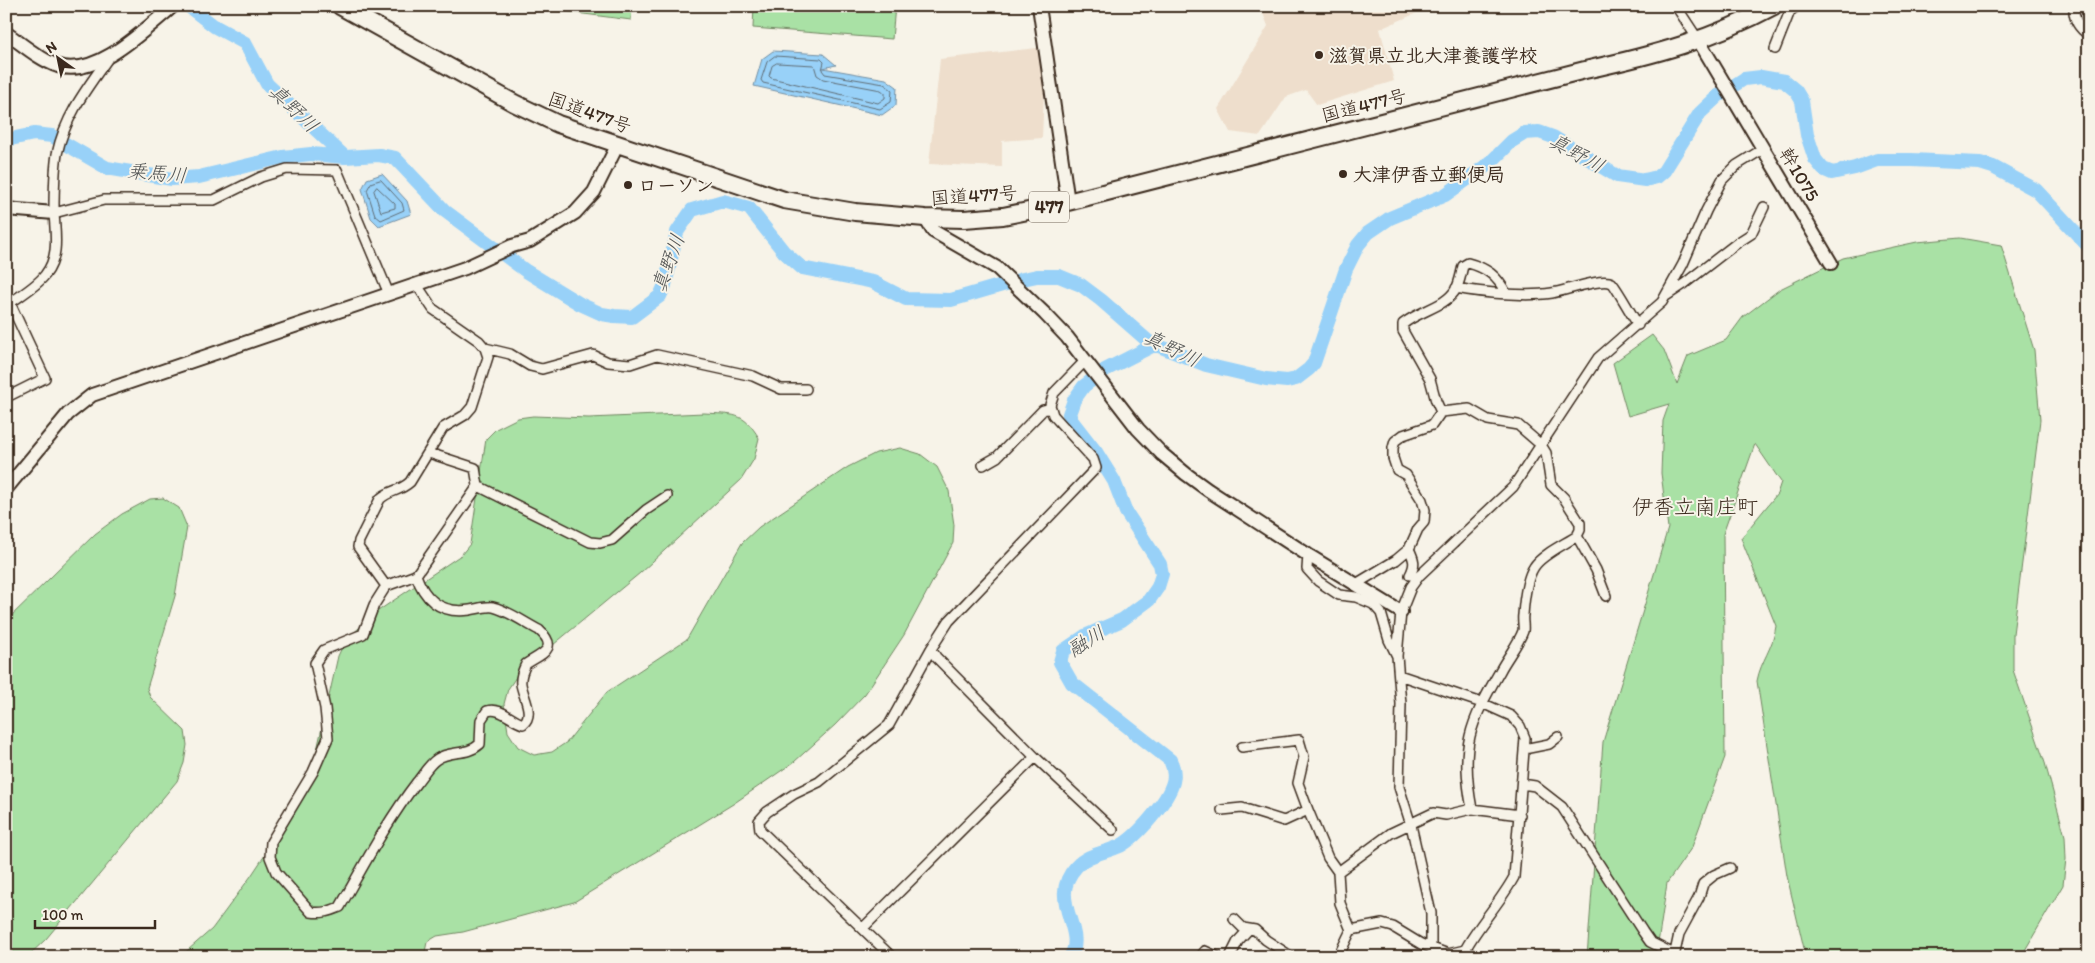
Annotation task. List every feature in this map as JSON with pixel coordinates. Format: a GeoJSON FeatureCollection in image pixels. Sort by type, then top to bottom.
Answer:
{"type":"FeatureCollection","features":[{"type":"Feature","properties":{"kind":"highway","name":"国道477号"},"geometry":{"type":"LineString","coordinates":[[340,6],[514,103],[558,124],[784,200],[854,212],[964,220],[1003,216],[1068,202],[1566,74],[1646,57],[1699,41],[1747,21],[1774,6]]}},
{"type":"Feature","properties":{"kind":"street"},"geometry":{"type":"LineString","coordinates":[[6,33],[47,61],[58,66],[72,68],[90,64],[113,52],[133,39],[173,6]]}},
{"type":"Feature","properties":{"kind":"street"},"geometry":{"type":"LineString","coordinates":[[1039,6],[1068,202]]}},
{"type":"Feature","properties":{"kind":"street"},"geometry":{"type":"LineString","coordinates":[[1676,6],[1699,41]]}},
{"type":"Feature","properties":{"kind":"street"},"geometry":{"type":"LineString","coordinates":[[1775,49],[1790,11],[1797,6]]}},
{"type":"Feature","properties":{"kind":"street"},"geometry":{"type":"LineString","coordinates":[[2074,6],[2074,18],[2078,25],[2089,35]]}},
{"type":"Feature","properties":{"kind":"street","name":"幹1075"},"geometry":{"type":"LineString","coordinates":[[1699,41],[1831,263]]}},
{"type":"Feature","properties":{"kind":"street"},"geometry":{"type":"LineString","coordinates":[[6,390],[11,395],[44,378],[8,304],[45,275],[54,259],[56,241],[54,175],[67,120],[113,52]]}},
{"type":"Feature","properties":{"kind":"street"},"geometry":{"type":"LineString","coordinates":[[6,489],[68,414],[92,396],[417,285],[490,257],[512,246],[530,241],[576,213],[594,192],[618,144]]}},
{"type":"Feature","properties":{"kind":"street"},"geometry":{"type":"LineString","coordinates":[[1434,957],[1431,913],[1411,825],[1399,787],[1401,704],[1397,656],[1402,612],[1411,587],[1419,576],[1513,487],[1598,358],[1638,325],[1662,302],[1683,264],[1722,180],[1737,165],[1763,149]]}},
{"type":"Feature","properties":{"kind":"street"},"geometry":{"type":"LineString","coordinates":[[6,209],[54,213],[104,200],[214,200],[261,177],[287,169],[338,170],[389,294]]}},
{"type":"Feature","properties":{"kind":"street"},"geometry":{"type":"LineString","coordinates":[[1666,296],[1737,242],[1751,234],[1764,208]]}},
{"type":"Feature","properties":{"kind":"street"},"geometry":{"type":"LineString","coordinates":[[925,218],[933,231],[997,268],[1045,314],[1085,361],[1138,429],[1162,454],[1208,490],[1308,555],[1402,612]]}},
{"type":"Feature","properties":{"kind":"street"},"geometry":{"type":"LineString","coordinates":[[1441,412],[1430,379],[1403,331],[1403,324],[1421,311],[1432,308],[1448,299],[1456,288],[1463,266],[1468,263],[1492,274],[1499,280],[1506,293]]}},
{"type":"Feature","properties":{"kind":"street"},"geometry":{"type":"LineString","coordinates":[[1456,288],[1506,293],[1551,293],[1601,281],[1611,282],[1616,286],[1622,301],[1638,325]]}},
{"type":"Feature","properties":{"kind":"street"},"geometry":{"type":"LineString","coordinates":[[386,586],[358,547],[359,541],[384,494],[403,489],[410,482],[443,428],[465,415],[472,408],[488,357],[485,348],[479,341],[433,309],[417,285]]}},
{"type":"Feature","properties":{"kind":"street"},"geometry":{"type":"LineString","coordinates":[[485,348],[510,354],[530,366],[542,369],[593,355],[608,362],[630,364],[657,355],[752,376],[782,389],[806,389]]}},
{"type":"Feature","properties":{"kind":"street"},"geometry":{"type":"LineString","coordinates":[[890,956],[760,830],[759,820],[767,812],[794,794],[819,782],[889,726],[931,649],[949,622],[1096,468],[1093,460],[1053,414],[1050,405],[1054,393],[1085,361]]}},
{"type":"Feature","properties":{"kind":"street"},"geometry":{"type":"LineString","coordinates":[[983,465],[997,457],[1043,410],[1051,408]]}},
{"type":"Feature","properties":{"kind":"street"},"geometry":{"type":"LineString","coordinates":[[1356,584],[1396,560],[1409,549],[1418,529],[1424,522],[1425,510],[1422,500],[1406,475],[1397,470],[1392,448],[1395,441],[1432,425],[1441,412],[1469,409],[1488,420],[1518,425],[1541,446],[1546,453],[1552,486],[1564,498],[1580,523],[1580,530],[1577,536],[1534,566],[1530,575],[1523,615],[1523,630],[1482,703],[1471,727],[1468,746],[1468,787],[1472,809]]}},
{"type":"Feature","properties":{"kind":"street"},"geometry":{"type":"LineString","coordinates":[[416,575],[425,594],[444,608],[451,611],[466,611],[492,607],[539,630],[545,635],[549,641],[548,649],[540,657],[526,664],[522,675],[521,683],[529,714],[523,724],[516,722],[497,710],[487,711],[482,720],[480,744],[473,750],[465,753],[438,758],[429,766],[400,804],[340,907],[319,914],[311,912],[272,866],[270,857],[271,842],[313,772],[328,738],[326,708],[315,663],[324,650],[363,634],[374,605],[386,586],[416,575],[478,486],[475,468],[429,453]]}},
{"type":"Feature","properties":{"kind":"street"},"geometry":{"type":"LineString","coordinates":[[478,486],[590,542],[600,543],[612,540],[646,510],[668,496]]}},
{"type":"Feature","properties":{"kind":"street"},"geometry":{"type":"LineString","coordinates":[[1577,536],[1596,570],[1606,596]]}},
{"type":"Feature","properties":{"kind":"street"},"geometry":{"type":"LineString","coordinates":[[1409,549],[1414,560],[1414,567],[1410,575]]}},
{"type":"Feature","properties":{"kind":"street"},"geometry":{"type":"LineString","coordinates":[[1308,555],[1307,569],[1318,581],[1339,594],[1356,597],[1373,604],[1381,613],[1389,640],[1397,656]]}},
{"type":"Feature","properties":{"kind":"street"},"geometry":{"type":"LineString","coordinates":[[931,649],[936,657],[1035,757],[1113,830]]}},
{"type":"Feature","properties":{"kind":"street"},"geometry":{"type":"LineString","coordinates":[[1399,675],[1482,703],[1511,716],[1520,726],[1525,738],[1514,878],[1506,893],[1473,934],[1465,950]]}},
{"type":"Feature","properties":{"kind":"street"},"geometry":{"type":"LineString","coordinates":[[1524,749],[1549,744],[1558,737]]}},
{"type":"Feature","properties":{"kind":"street"},"geometry":{"type":"LineString","coordinates":[[1242,747],[1299,740],[1304,757],[1298,783],[1328,858],[1338,872],[1340,903],[1351,930],[1338,957]]}},
{"type":"Feature","properties":{"kind":"street"},"geometry":{"type":"LineString","coordinates":[[863,928],[1035,757]]}},
{"type":"Feature","properties":{"kind":"street"},"geometry":{"type":"LineString","coordinates":[[1522,784],[1535,786],[1562,807],[1650,942],[1674,955],[1679,934],[1699,897],[1703,884],[1714,875],[1730,868]]}},
{"type":"Feature","properties":{"kind":"street"},"geometry":{"type":"LineString","coordinates":[[1222,810],[1242,808],[1284,821],[1308,810]]}},
{"type":"Feature","properties":{"kind":"street"},"geometry":{"type":"LineString","coordinates":[[1338,872],[1391,833],[1433,813],[1446,815],[1472,809],[1520,815]]}},
{"type":"Feature","properties":{"kind":"street"},"geometry":{"type":"LineString","coordinates":[[1234,919],[1243,928],[1255,930],[1266,940],[1292,957]]}},
{"type":"Feature","properties":{"kind":"street"},"geometry":{"type":"LineString","coordinates":[[1351,930],[1382,924],[1393,927],[1421,944],[1448,954],[1465,950],[1475,957]]}},
{"type":"Feature","properties":{"kind":"street"},"geometry":{"type":"LineString","coordinates":[[1230,957],[1238,941],[1250,929]]}},
{"type":"Feature","properties":{"kind":"street"},"geometry":{"type":"LineString","coordinates":[[1200,957],[1205,951],[1218,957]]}},
{"type":"Feature","properties":{"kind":"shaded area","name":"滋賀県立北大津養護学校"},"geometry":{"type":"Polygon","coordinates":[[[1260,6],[1417,6],[1419,12],[1380,29],[1394,81],[1317,105],[1306,90],[1286,97],[1260,136],[1230,132],[1218,109],[1268,26],[1260,6]]]}},
{"type":"Feature","properties":{"kind":"shaded area"},"geometry":{"type":"Polygon","coordinates":[[[1046,47],[1042,138],[1002,141],[1002,167],[929,164],[940,59],[1046,47]]]}},
{"type":"Feature","properties":{"kind":"green space"},"geometry":{"type":"Polygon","coordinates":[[[521,6],[632,6],[631,20],[521,6]]]}},
{"type":"Feature","properties":{"kind":"green space"},"geometry":{"type":"Polygon","coordinates":[[[754,6],[895,6],[892,39],[753,28],[754,6]]]}},
{"type":"Feature","properties":{"kind":"green space"},"geometry":{"type":"Polygon","coordinates":[[[1960,238],[2001,245],[2034,350],[2040,420],[2013,634],[2013,670],[2045,763],[2065,836],[2066,859],[2063,885],[2021,957],[1806,957],[1787,876],[1757,681],[1776,626],[1741,538],[1777,494],[1781,482],[1755,444],[1723,534],[1725,757],[1692,847],[1667,883],[1656,957],[1587,957],[1603,742],[1668,528],[1661,473],[1663,421],[1669,404],[1628,416],[1613,363],[1652,335],[1664,350],[1677,384],[1688,356],[1726,340],[1743,317],[1780,289],[1843,258],[1917,242],[1960,238]]]}},
{"type":"Feature","properties":{"kind":"green space"},"geometry":{"type":"Polygon","coordinates":[[[704,413],[736,416],[748,423],[759,438],[754,459],[741,480],[640,573],[518,674],[508,689],[504,704],[508,732],[518,747],[534,755],[552,752],[567,742],[607,692],[687,639],[742,543],[759,527],[848,467],[876,453],[900,448],[920,454],[937,467],[949,491],[954,525],[953,543],[904,635],[865,694],[835,725],[794,762],[733,804],[574,902],[463,932],[437,936],[427,942],[424,957],[180,957],[212,929],[251,876],[295,810],[313,768],[338,656],[345,641],[375,613],[461,555],[470,544],[486,439],[496,429],[518,418],[533,416],[589,418],[704,413]]]}},
{"type":"Feature","properties":{"kind":"green space"},"geometry":{"type":"Polygon","coordinates":[[[163,498],[179,508],[187,527],[175,596],[147,688],[150,697],[185,731],[187,745],[184,763],[177,781],[46,939],[27,957],[6,957],[6,621],[95,534],[122,514],[150,499],[163,498]]]}},
{"type":"Feature","properties":{"kind":"water"},"geometry":{"type":"Polygon","coordinates":[[[773,51],[823,54],[836,65],[823,68],[886,79],[897,87],[896,105],[882,115],[754,86],[762,59],[773,51]]]}},
{"type":"Feature","properties":{"kind":"water"},"geometry":{"type":"Polygon","coordinates":[[[382,174],[407,201],[411,214],[379,226],[371,218],[362,189],[367,179],[382,174]]]}},
{"type":"Feature","properties":{"kind":"waterway","name":"真野川"},"geometry":{"type":"LineString","coordinates":[[188,6],[214,26],[245,43],[267,84],[345,157]]}},
{"type":"Feature","properties":{"kind":"waterway","name":"真野川"},"geometry":{"type":"LineString","coordinates":[[6,140],[34,134],[52,136],[107,168],[172,179],[199,177],[283,157],[311,154],[345,157],[379,155],[395,158],[445,211],[526,271],[580,304],[602,314],[614,316],[632,317],[660,296],[665,285],[677,232],[692,210],[723,201],[749,208],[784,252],[802,268],[873,282],[906,299],[951,300],[1023,279],[1037,276],[1059,276],[1081,285],[1149,342],[1206,365],[1266,379],[1287,381],[1296,379],[1314,363],[1346,269],[1358,245],[1368,233],[1390,218],[1445,195],[1490,163],[1512,141],[1525,133],[1539,132],[1553,137],[1617,176],[1645,180],[1657,177],[1664,171],[1700,113],[1718,96],[1744,79],[1761,77],[1784,81],[1796,91],[1802,101],[1807,135],[1815,159],[1823,169],[1832,173],[1855,168],[1877,160],[1980,163],[1993,167],[2036,190],[2089,247]]}},
{"type":"Feature","properties":{"kind":"waterway","name":"融川"},"geometry":{"type":"LineString","coordinates":[[1070,957],[1074,947],[1074,936],[1066,903],[1065,891],[1068,879],[1076,867],[1085,859],[1120,846],[1135,835],[1159,808],[1170,790],[1174,779],[1174,771],[1170,760],[1072,683],[1060,662],[1063,651],[1085,636],[1122,620],[1149,600],[1158,587],[1162,574],[1160,564],[1126,512],[1114,481],[1069,414],[1074,400],[1084,386],[1105,370],[1156,344]]}},
{"type":"Feature","properties":{"kind":"place","name":"滋賀県立北大津養護学校"},"geometry":{"type":"Point","coordinates":[1319,55]}},
{"type":"Feature","properties":{"kind":"place","name":"大津伊香立郵便局"},"geometry":{"type":"Point","coordinates":[1343,174]}},
{"type":"Feature","properties":{"kind":"place","name":"ローソン"},"geometry":{"type":"Point","coordinates":[628,185]}},
{"type":"Feature","properties":{"kind":"district","name":"伊香立南庄町"},"geometry":{"type":"Point","coordinates":[1695,507]}},
{"type":"Feature","properties":{"kind":"water label","name":"乗馬川"},"geometry":{"type":"Point","coordinates":[157,173]}}]}
